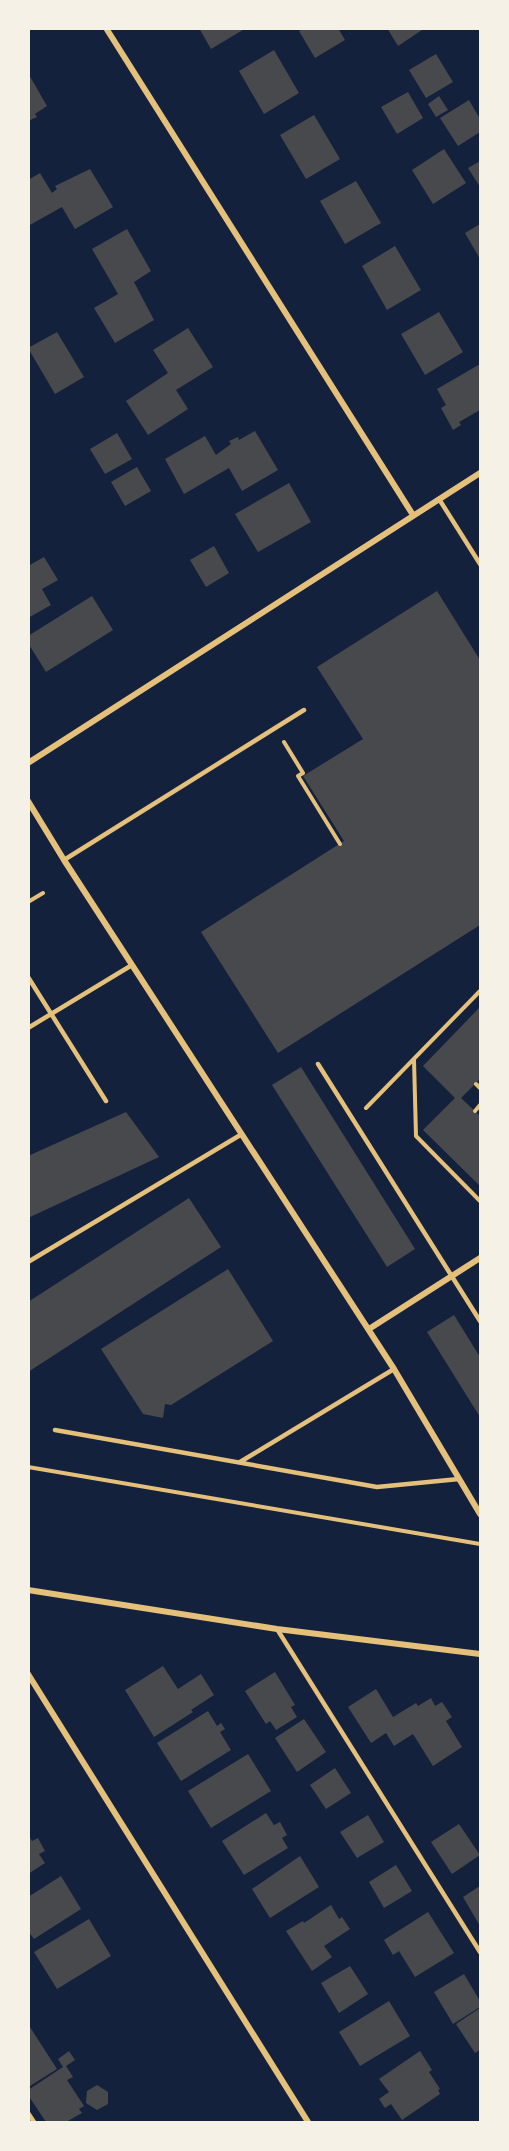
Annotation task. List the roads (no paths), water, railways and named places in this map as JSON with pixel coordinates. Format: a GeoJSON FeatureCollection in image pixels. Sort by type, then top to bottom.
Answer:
{"type":"FeatureCollection","features":[{"type":"Feature","properties":{"kind":"street"},"geometry":{"type":"LineString","coordinates":[[106,28],[413,515]]}},
{"type":"Feature","properties":{"kind":"street"},"geometry":{"type":"LineString","coordinates":[[28,763],[480,473]]}},
{"type":"Feature","properties":{"kind":"street"},"geometry":{"type":"LineString","coordinates":[[28,801],[369,1329],[480,1514]]}},
{"type":"Feature","properties":{"kind":"street"},"geometry":{"type":"LineString","coordinates":[[369,1329],[480,1258]]}},
{"type":"Feature","properties":{"kind":"street"},"geometry":{"type":"LineString","coordinates":[[28,1590],[278,1629],[480,1654]]}},
{"type":"Feature","properties":{"kind":"street"},"geometry":{"type":"LineString","coordinates":[[28,1674],[308,2122]]}},
{"type":"Feature","properties":{"kind":"lane"},"geometry":{"type":"LineString","coordinates":[[439,499],[480,564]]}},
{"type":"Feature","properties":{"kind":"lane"},"geometry":{"type":"LineString","coordinates":[[64,860],[304,710]]}},
{"type":"Feature","properties":{"kind":"lane"},"geometry":{"type":"LineString","coordinates":[[28,1028],[132,965]]}},
{"type":"Feature","properties":{"kind":"lane"},"geometry":{"type":"LineString","coordinates":[[28,977],[106,1101]]}},
{"type":"Feature","properties":{"kind":"lane"},"geometry":{"type":"LineString","coordinates":[[318,1064],[480,1321]]}},
{"type":"Feature","properties":{"kind":"lane"},"geometry":{"type":"LineString","coordinates":[[28,1262],[242,1134]]}},
{"type":"Feature","properties":{"kind":"lane"},"geometry":{"type":"LineString","coordinates":[[238,1463],[394,1369]]}},
{"type":"Feature","properties":{"kind":"lane"},"geometry":{"type":"LineString","coordinates":[[55,1430],[377,1487],[459,1479]]}},
{"type":"Feature","properties":{"kind":"lane"},"geometry":{"type":"LineString","coordinates":[[278,1629],[480,1952]]}},
{"type":"Feature","properties":{"kind":"lane"},"geometry":{"type":"LineString","coordinates":[[28,2113],[34,2122]]}}]}
